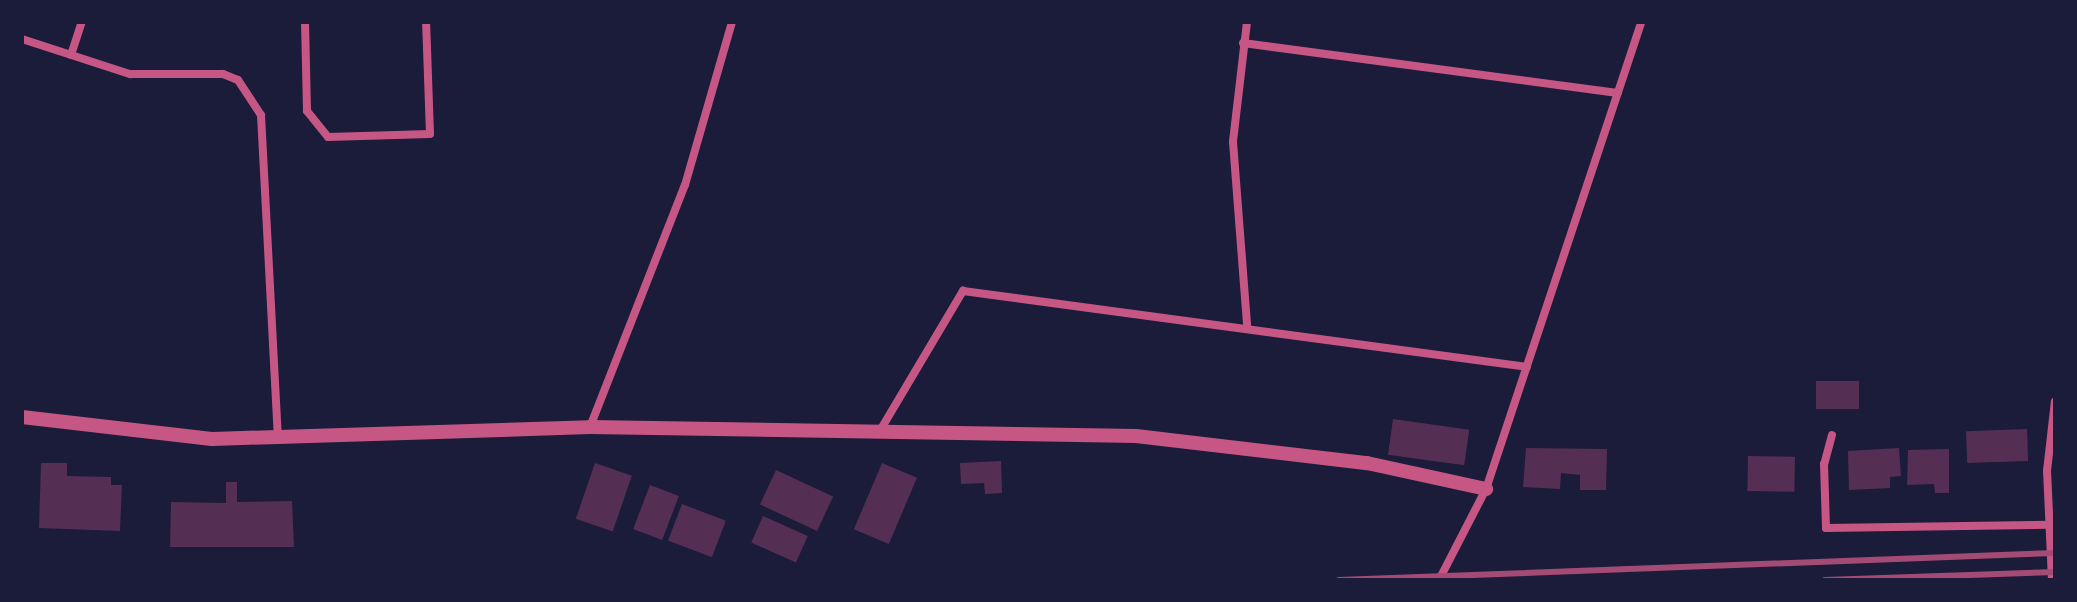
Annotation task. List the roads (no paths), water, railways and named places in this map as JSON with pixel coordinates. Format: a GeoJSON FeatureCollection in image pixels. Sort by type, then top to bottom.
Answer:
{"type":"FeatureCollection","features":[{"type":"Feature","properties":{"kind":"street"},"geometry":{"type":"LineString","coordinates":[[71,55],[82,22]]}},
{"type":"Feature","properties":{"kind":"street"},"geometry":{"type":"LineString","coordinates":[[305,22],[307,111],[328,137],[430,134],[426,22]]}},
{"type":"Feature","properties":{"kind":"street"},"geometry":{"type":"LineString","coordinates":[[590,427],[685,185],[732,22]]}},
{"type":"Feature","properties":{"kind":"street"},"geometry":{"type":"LineString","coordinates":[[1247,22],[1233,142],[1247,325]]}},
{"type":"Feature","properties":{"kind":"street"},"geometry":{"type":"LineString","coordinates":[[1439,580],[1486,489],[1641,22]]}},
{"type":"Feature","properties":{"kind":"street"},"geometry":{"type":"LineString","coordinates":[[22,39],[130,74],[223,74],[238,80],[261,115],[278,437]]}},
{"type":"Feature","properties":{"kind":"street"},"geometry":{"type":"LineString","coordinates":[[1243,43],[1618,93]]}},
{"type":"Feature","properties":{"kind":"street"},"geometry":{"type":"LineString","coordinates":[[881,429],[963,291],[1247,325],[1527,367]]}},
{"type":"Feature","properties":{"kind":"street"},"geometry":{"type":"LineString","coordinates":[[2052,580],[2050,525],[2055,401]]}},
{"type":"Feature","properties":{"kind":"street"},"geometry":{"type":"LineString","coordinates":[[22,417],[212,439],[590,427],[881,429],[1136,436],[1367,463],[1486,489]]}},
{"type":"Feature","properties":{"kind":"street"},"geometry":{"type":"LineString","coordinates":[[1832,435],[1824,464],[1826,528],[2050,525]]}},
{"type":"Feature","properties":{"kind":"railway"},"geometry":{"type":"LineString","coordinates":[[1339,580],[2055,553]]}},
{"type":"Feature","properties":{"kind":"railway"},"geometry":{"type":"LineString","coordinates":[[1825,580],[2055,572]]}}]}
